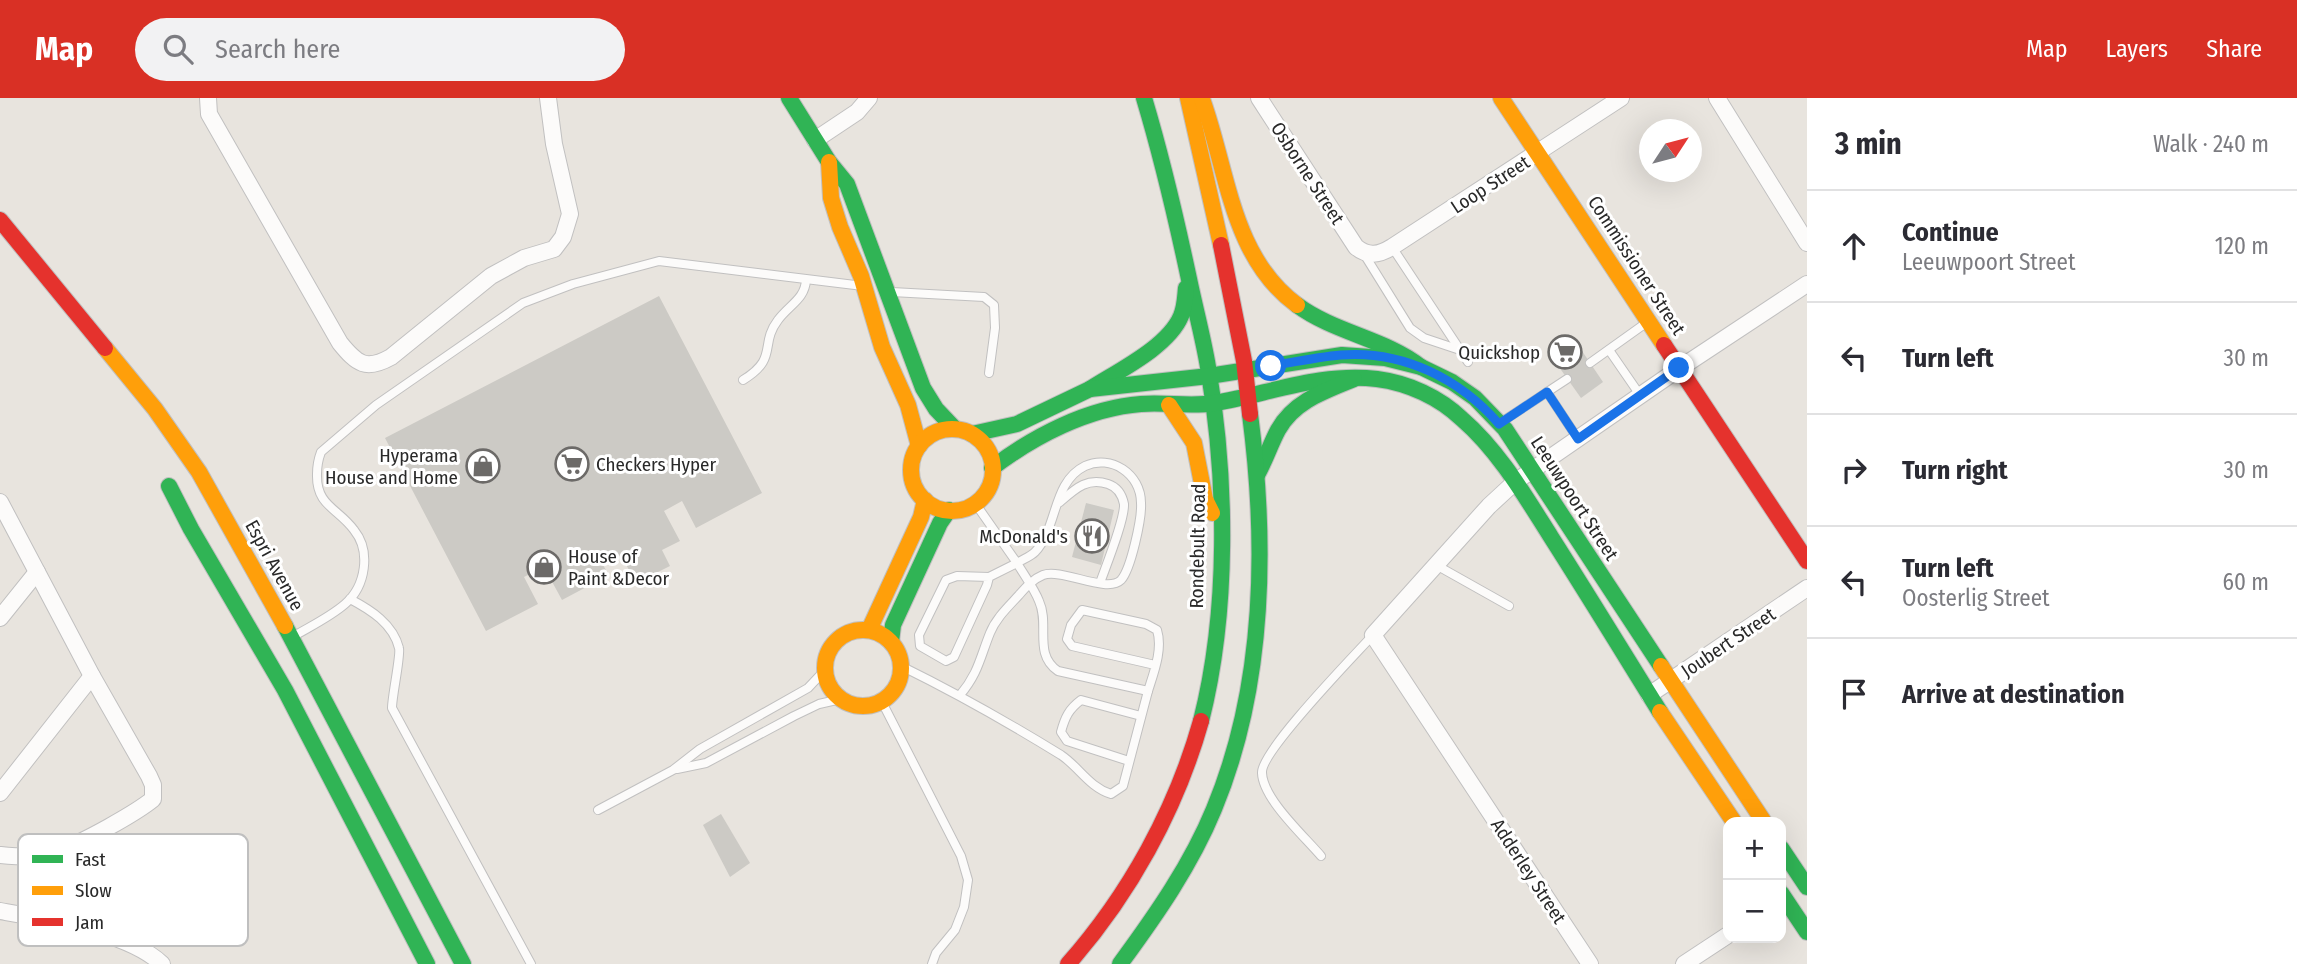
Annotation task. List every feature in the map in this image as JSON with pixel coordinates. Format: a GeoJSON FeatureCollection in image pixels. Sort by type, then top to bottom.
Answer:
{"type":"FeatureCollection","features":[{"type":"Feature","properties":{"kind":"main road"},"geometry":{"type":"LineString","coordinates":[[789,98],[829,162],[847,184],[923,388],[936,409],[955,429]]}},
{"type":"Feature","properties":{"kind":"main road","name":"Rondebult Road"},"geometry":{"type":"LineString","coordinates":[[1068,964],[1107,918],[1137,873],[1184,771],[1203,712],[1213,656],[1220,579],[1218,465],[1209,376],[1175,210],[1144,98]]}},
{"type":"Feature","properties":{"kind":"main road"},"geometry":{"type":"LineString","coordinates":[[1120,964],[1172,889],[1215,806],[1240,724],[1253,653],[1258,594],[1257,475],[1250,396],[1218,225],[1188,98]]}},
{"type":"Feature","properties":{"kind":"main road"},"geometry":{"type":"LineString","coordinates":[[1201,98],[1219,150],[1241,234],[1252,258],[1270,282],[1302,310],[1335,327],[1404,355],[1421,367]]}},
{"type":"Feature","properties":{"kind":"main road","name":"Commissioner Street"},"geometry":{"type":"LineString","coordinates":[[1502,98],[1807,561]]}},
{"type":"Feature","properties":{"kind":"main road"},"geometry":{"type":"LineString","coordinates":[[829,162],[831,198],[864,286],[882,347],[908,405],[919,446]]}},
{"type":"Feature","properties":{"kind":"main road","name":"Espri Avenue"},"geometry":{"type":"LineString","coordinates":[[0,220],[156,409],[199,471],[292,638],[463,964]]}},
{"type":"Feature","properties":{"kind":"main road"},"geometry":{"type":"LineString","coordinates":[[972,434],[1017,424],[1090,389],[1158,344],[1176,326],[1182,315],[1188,276]]}},
{"type":"Feature","properties":{"kind":"main road","name":"Leeuwpoort Street"},"geometry":{"type":"LineString","coordinates":[[1090,389],[1209,376],[1342,355],[1385,358],[1421,367],[1452,382],[1475,398],[1499,424],[1533,471],[1761,817]]}},
{"type":"Feature","properties":{"kind":"main road"},"geometry":{"type":"LineString","coordinates":[[1257,475],[1268,456],[1278,429],[1294,408],[1354,379]]}},
{"type":"Feature","properties":{"kind":"main road"},"geometry":{"type":"LineString","coordinates":[[992,468],[1019,447],[1092,415],[1128,406],[1212,404],[1321,382],[1354,379],[1397,383],[1412,388],[1445,405],[1468,423],[1489,445],[1600,612],[1649,695],[1731,817]]}},
{"type":"Feature","properties":{"kind":"main road"},"geometry":{"type":"LineString","coordinates":[[1169,405],[1194,443],[1205,499],[1220,529]]}},
{"type":"Feature","properties":{"kind":"main road"},"geometry":{"type":"LineString","coordinates":[[955,429],[972,434],[985,447],[992,468],[987,490],[967,508],[949,510],[932,505],[919,493],[912,476],[913,458],[919,446],[937,432],[955,429]]}},
{"type":"Feature","properties":{"kind":"main road"},"geometry":{"type":"LineString","coordinates":[[169,486],[191,529],[285,690],[427,964]]}},
{"type":"Feature","properties":{"kind":"main road"},"geometry":{"type":"LineString","coordinates":[[869,630],[921,517],[925,500]]}},
{"type":"Feature","properties":{"kind":"main road"},"geometry":{"type":"LineString","coordinates":[[891,642],[893,625],[940,523],[949,510]]}},
{"type":"Feature","properties":{"kind":"main road"},"geometry":{"type":"LineString","coordinates":[[869,630],[885,636],[891,642],[900,657],[901,674],[894,690],[882,702],[865,706],[848,704],[830,687],[825,670],[827,653],[837,639],[852,631],[869,630]]}},
{"type":"Feature","properties":{"kind":"main road"},"geometry":{"type":"LineString","coordinates":[[285,690],[292,638]]}},
{"type":"Feature","properties":{"kind":"main road"},"geometry":{"type":"LineString","coordinates":[[1786,855],[1807,885]]}},
{"type":"Feature","properties":{"kind":"main road"},"geometry":{"type":"LineString","coordinates":[[1786,903],[1807,932]]}},
{"type":"Feature","properties":{"kind":"street"},"geometry":{"type":"LineString","coordinates":[[208,98],[209,114],[340,343],[359,362],[378,365],[502,268],[554,249],[564,237],[570,214],[554,144],[548,98]]}},
{"type":"Feature","properties":{"kind":"street"},"geometry":{"type":"LineString","coordinates":[[815,140],[857,112],[869,98]]}},
{"type":"Feature","properties":{"kind":"street","name":"Osborne Street"},"geometry":{"type":"LineString","coordinates":[[1259,98],[1360,251]]}},
{"type":"Feature","properties":{"kind":"street"},"geometry":{"type":"LineString","coordinates":[[1717,98],[1807,243]]}},
{"type":"Feature","properties":{"kind":"street","name":"Loop Street"},"geometry":{"type":"LineString","coordinates":[[1360,251],[1377,255],[1392,247],[1616,99]]}},
{"type":"Feature","properties":{"kind":"street"},"geometry":{"type":"LineString","coordinates":[[1373,635],[1489,506],[1515,482],[1679,368],[1807,284]]}},
{"type":"Feature","properties":{"kind":"street"},"geometry":{"type":"LineString","coordinates":[[0,502],[153,785],[153,799],[139,810],[92,834]]}},
{"type":"Feature","properties":{"kind":"street"},"geometry":{"type":"LineString","coordinates":[[0,618],[37,572]]}},
{"type":"Feature","properties":{"kind":"street","name":"Joubert Street"},"geometry":{"type":"LineString","coordinates":[[1649,695],[1807,588]]}},
{"type":"Feature","properties":{"kind":"street","name":"Adderley Street"},"geometry":{"type":"LineString","coordinates":[[1373,635],[1590,964]]}},
{"type":"Feature","properties":{"kind":"street"},"geometry":{"type":"LineString","coordinates":[[0,793],[92,676]]}},
{"type":"Feature","properties":{"kind":"street"},"geometry":{"type":"LineString","coordinates":[[0,855],[18,855]]}},
{"type":"Feature","properties":{"kind":"street"},"geometry":{"type":"LineString","coordinates":[[1786,895],[1807,885]]}},
{"type":"Feature","properties":{"kind":"street"},"geometry":{"type":"LineString","coordinates":[[0,911],[18,915]]}},
{"type":"Feature","properties":{"kind":"street"},"geometry":{"type":"LineString","coordinates":[[1684,964],[1723,938]]}},
{"type":"Feature","properties":{"kind":"street"},"geometry":{"type":"LineString","coordinates":[[135,946],[162,964]]}},
{"type":"Feature","properties":{"kind":"lane"},"geometry":{"type":"LineString","coordinates":[[1392,247],[1468,362]]}},
{"type":"Feature","properties":{"kind":"lane"},"geometry":{"type":"LineString","coordinates":[[1360,251],[1410,328],[1424,338],[1460,351]]}},
{"type":"Feature","properties":{"kind":"lane"},"geometry":{"type":"LineString","coordinates":[[292,638],[350,599],[364,567],[364,549],[354,530],[326,504],[317,488],[318,460],[327,446],[376,405],[523,303],[573,284],[659,261],[864,286],[888,292],[984,297],[994,305],[996,328],[989,373]]}},
{"type":"Feature","properties":{"kind":"lane"},"geometry":{"type":"LineString","coordinates":[[744,380],[763,364],[770,332],[801,297],[806,280]]}},
{"type":"Feature","properties":{"kind":"lane"},"geometry":{"type":"LineString","coordinates":[[1590,363],[1649,321]]}},
{"type":"Feature","properties":{"kind":"lane"},"geometry":{"type":"LineString","coordinates":[[1609,350],[1640,396]]}},
{"type":"Feature","properties":{"kind":"lane"},"geometry":{"type":"LineString","coordinates":[[1499,424],[1567,379]]}},
{"type":"Feature","properties":{"kind":"lane"},"geometry":{"type":"LineString","coordinates":[[1547,392],[1578,439]]}},
{"type":"Feature","properties":{"kind":"lane"},"geometry":{"type":"LineString","coordinates":[[960,695],[978,670],[990,632],[1001,614],[1028,584],[1043,575],[1055,573],[1100,583],[1117,583],[1122,579],[1128,566],[1142,501],[1137,486],[1124,468],[1103,462],[1089,464],[1069,478],[1041,545],[1033,554],[989,577],[957,576],[946,580],[919,635],[920,646],[946,661],[954,657],[989,577]]}},
{"type":"Feature","properties":{"kind":"lane"},"geometry":{"type":"LineString","coordinates":[[1057,504],[1076,488],[1091,481],[1112,485],[1120,492],[1124,508],[1100,583]]}},
{"type":"Feature","properties":{"kind":"lane"},"geometry":{"type":"LineString","coordinates":[[975,503],[1017,563],[1039,601],[1044,620],[1045,656],[1049,665],[1058,671],[1148,691]]}},
{"type":"Feature","properties":{"kind":"lane"},"geometry":{"type":"LineString","coordinates":[[1436,565],[1509,606]]}},
{"type":"Feature","properties":{"kind":"lane"},"geometry":{"type":"LineString","coordinates":[[350,599],[388,625],[400,650],[393,685],[392,708],[531,964]]}},
{"type":"Feature","properties":{"kind":"lane"},"geometry":{"type":"LineString","coordinates":[[901,666],[960,695],[1065,757],[1099,790],[1111,794],[1123,786],[1155,665],[1160,640],[1157,629],[1146,624],[1082,610],[1075,616],[1068,639],[1072,646],[1155,665]]}},
{"type":"Feature","properties":{"kind":"lane"},"geometry":{"type":"LineString","coordinates":[[1321,856],[1266,789],[1263,764],[1290,728],[1373,635]]}},
{"type":"Feature","properties":{"kind":"lane"},"geometry":{"type":"LineString","coordinates":[[598,810],[673,770],[700,749],[808,688],[825,670]]}},
{"type":"Feature","properties":{"kind":"lane"},"geometry":{"type":"LineString","coordinates":[[673,770],[706,763],[819,704],[841,699]]}},
{"type":"Feature","properties":{"kind":"lane"},"geometry":{"type":"LineString","coordinates":[[1129,761],[1068,741],[1061,732],[1066,715],[1081,699],[1141,716]]}},
{"type":"Feature","properties":{"kind":"lane"},"geometry":{"type":"LineString","coordinates":[[882,702],[961,856],[968,880],[964,907],[954,930],[936,953],[932,964]]}},
{"type":"Feature","properties":{"kind":"building"},"geometry":{"type":"Polygon","coordinates":[[[659,296],[762,493],[696,528],[682,501],[664,511],[680,541],[662,550],[670,566],[636,583],[621,555],[603,565],[609,575],[562,600],[544,567],[524,577],[538,604],[486,631],[385,438],[659,296]]]}},
{"type":"Feature","properties":{"kind":"building"},"geometry":{"type":"Polygon","coordinates":[[[1582,351],[1603,382],[1581,398],[1559,367],[1582,351]]]}},
{"type":"Feature","properties":{"kind":"building"},"geometry":{"type":"Polygon","coordinates":[[[1086,503],[1114,510],[1101,565],[1072,557],[1086,503]]]}},
{"type":"Feature","properties":{"kind":"building"},"geometry":{"type":"Polygon","coordinates":[[[721,814],[750,863],[730,877],[703,825],[721,814]]]}},
{"type":"Feature","properties":{"kind":"traffic: fast"},"geometry":{"type":"LineString","coordinates":[[789,98],[829,162],[847,184],[923,388],[936,409],[955,429]]}},
{"type":"Feature","properties":{"kind":"traffic: fast"},"geometry":{"type":"LineString","coordinates":[[1144,98],[1204,345],[1219,454],[1222,499],[1221,590],[1217,635],[1201,721]]}},
{"type":"Feature","properties":{"kind":"traffic: fast"},"geometry":{"type":"LineString","coordinates":[[1090,389],[1141,357],[1165,338],[1181,316],[1186,288]]}},
{"type":"Feature","properties":{"kind":"traffic: fast"},"geometry":{"type":"LineString","coordinates":[[1297,305],[1327,323],[1392,349],[1421,367]]}},
{"type":"Feature","properties":{"kind":"traffic: fast"},"geometry":{"type":"LineString","coordinates":[[972,434],[1017,424],[1090,389],[1209,376],[1342,355],[1385,358],[1421,367],[1452,382],[1475,398],[1505,429],[1661,666]]}},
{"type":"Feature","properties":{"kind":"traffic: fast"},"geometry":{"type":"LineString","coordinates":[[992,468],[1026,445],[1062,426],[1101,411],[1121,407],[1215,403],[1336,379],[1377,379],[1411,388],[1453,411],[1500,460],[1660,712]]}},
{"type":"Feature","properties":{"kind":"traffic: fast"},"geometry":{"type":"LineString","coordinates":[[1257,475],[1278,430],[1293,411],[1311,398],[1354,379]]}},
{"type":"Feature","properties":{"kind":"traffic: fast"},"geometry":{"type":"LineString","coordinates":[[1120,964],[1172,889],[1205,830],[1231,762],[1244,714],[1258,614],[1260,564],[1259,514],[1250,414]]}},
{"type":"Feature","properties":{"kind":"traffic: fast"},"geometry":{"type":"LineString","coordinates":[[169,486],[191,529],[285,690],[427,964]]}},
{"type":"Feature","properties":{"kind":"traffic: fast"},"geometry":{"type":"LineString","coordinates":[[891,642],[893,625],[940,523],[949,510]]}},
{"type":"Feature","properties":{"kind":"traffic: fast"},"geometry":{"type":"LineString","coordinates":[[285,626],[463,964]]}},
{"type":"Feature","properties":{"kind":"traffic: fast"},"geometry":{"type":"LineString","coordinates":[[1786,856],[1807,887]]}},
{"type":"Feature","properties":{"kind":"traffic: fast"},"geometry":{"type":"LineString","coordinates":[[1786,900],[1807,932]]}},
{"type":"Feature","properties":{"kind":"traffic: slow"},"geometry":{"type":"LineString","coordinates":[[1188,98],[1221,245]]}},
{"type":"Feature","properties":{"kind":"traffic: slow"},"geometry":{"type":"LineString","coordinates":[[1501,98],[1664,345]]}},
{"type":"Feature","properties":{"kind":"traffic: slow"},"geometry":{"type":"LineString","coordinates":[[1202,99],[1234,211],[1245,237],[1258,263],[1275,285],[1297,305]]}},
{"type":"Feature","properties":{"kind":"traffic: slow"},"geometry":{"type":"LineString","coordinates":[[829,162],[831,198],[840,227],[861,276],[882,347],[908,405],[919,446]]}},
{"type":"Feature","properties":{"kind":"traffic: slow"},"geometry":{"type":"LineString","coordinates":[[105,348],[155,409],[199,472],[285,626]]}},
{"type":"Feature","properties":{"kind":"traffic: slow"},"geometry":{"type":"LineString","coordinates":[[1169,405],[1194,443],[1205,499],[1212,513]]}},
{"type":"Feature","properties":{"kind":"traffic: slow"},"geometry":{"type":"LineString","coordinates":[[952,429],[968,433],[981,441],[989,454],[993,470],[989,486],[981,499],[968,507],[952,511],[936,507],[923,499],[915,486],[911,470],[915,454],[923,441],[936,433],[952,429]]}},
{"type":"Feature","properties":{"kind":"traffic: slow"},"geometry":{"type":"LineString","coordinates":[[869,630],[921,517],[925,500]]}},
{"type":"Feature","properties":{"kind":"traffic: slow"},"geometry":{"type":"LineString","coordinates":[[863,630],[878,633],[890,641],[898,653],[901,668],[898,683],[890,695],[878,703],[863,706],[848,703],[836,695],[828,683],[825,668],[828,653],[836,641],[848,633],[863,630]]}},
{"type":"Feature","properties":{"kind":"traffic: slow"},"geometry":{"type":"LineString","coordinates":[[1661,666],[1761,817]]}},
{"type":"Feature","properties":{"kind":"traffic: slow"},"geometry":{"type":"LineString","coordinates":[[1660,712],[1731,817]]}},
{"type":"Feature","properties":{"kind":"traffic: jam"},"geometry":{"type":"LineString","coordinates":[[0,220],[105,348]]}},
{"type":"Feature","properties":{"kind":"traffic: jam"},"geometry":{"type":"LineString","coordinates":[[1221,245],[1244,361],[1250,414]]}},
{"type":"Feature","properties":{"kind":"traffic: jam"},"geometry":{"type":"LineString","coordinates":[[1664,345],[1807,561]]}},
{"type":"Feature","properties":{"kind":"traffic: jam"},"geometry":{"type":"LineString","coordinates":[[1068,964],[1111,909],[1148,850],[1178,787],[1201,721]]}},
{"type":"Feature","properties":{"kind":"place","name":"Quickshop"},"geometry":{"type":"Point","coordinates":[1565,352]}},
{"type":"Feature","properties":{"kind":"place","name":"Checkers Hyper"},"geometry":{"type":"Point","coordinates":[572,464]}},
{"type":"Feature","properties":{"kind":"place","name":"Hyperama House and Home"},"geometry":{"type":"Point","coordinates":[483,466]}},
{"type":"Feature","properties":{"kind":"place","name":"McDonald's"},"geometry":{"type":"Point","coordinates":[1092,536]}},
{"type":"Feature","properties":{"kind":"place","name":"House of Paint &Decor"},"geometry":{"type":"Point","coordinates":[544,567]}},
{"type":"Feature","properties":{"kind":"route"},"geometry":{"type":"LineString","coordinates":[[1271,366],[1342,355],[1365,355],[1421,367],[1452,382],[1475,398],[1499,424],[1547,392],[1578,439],[1679,368]]}}]}
